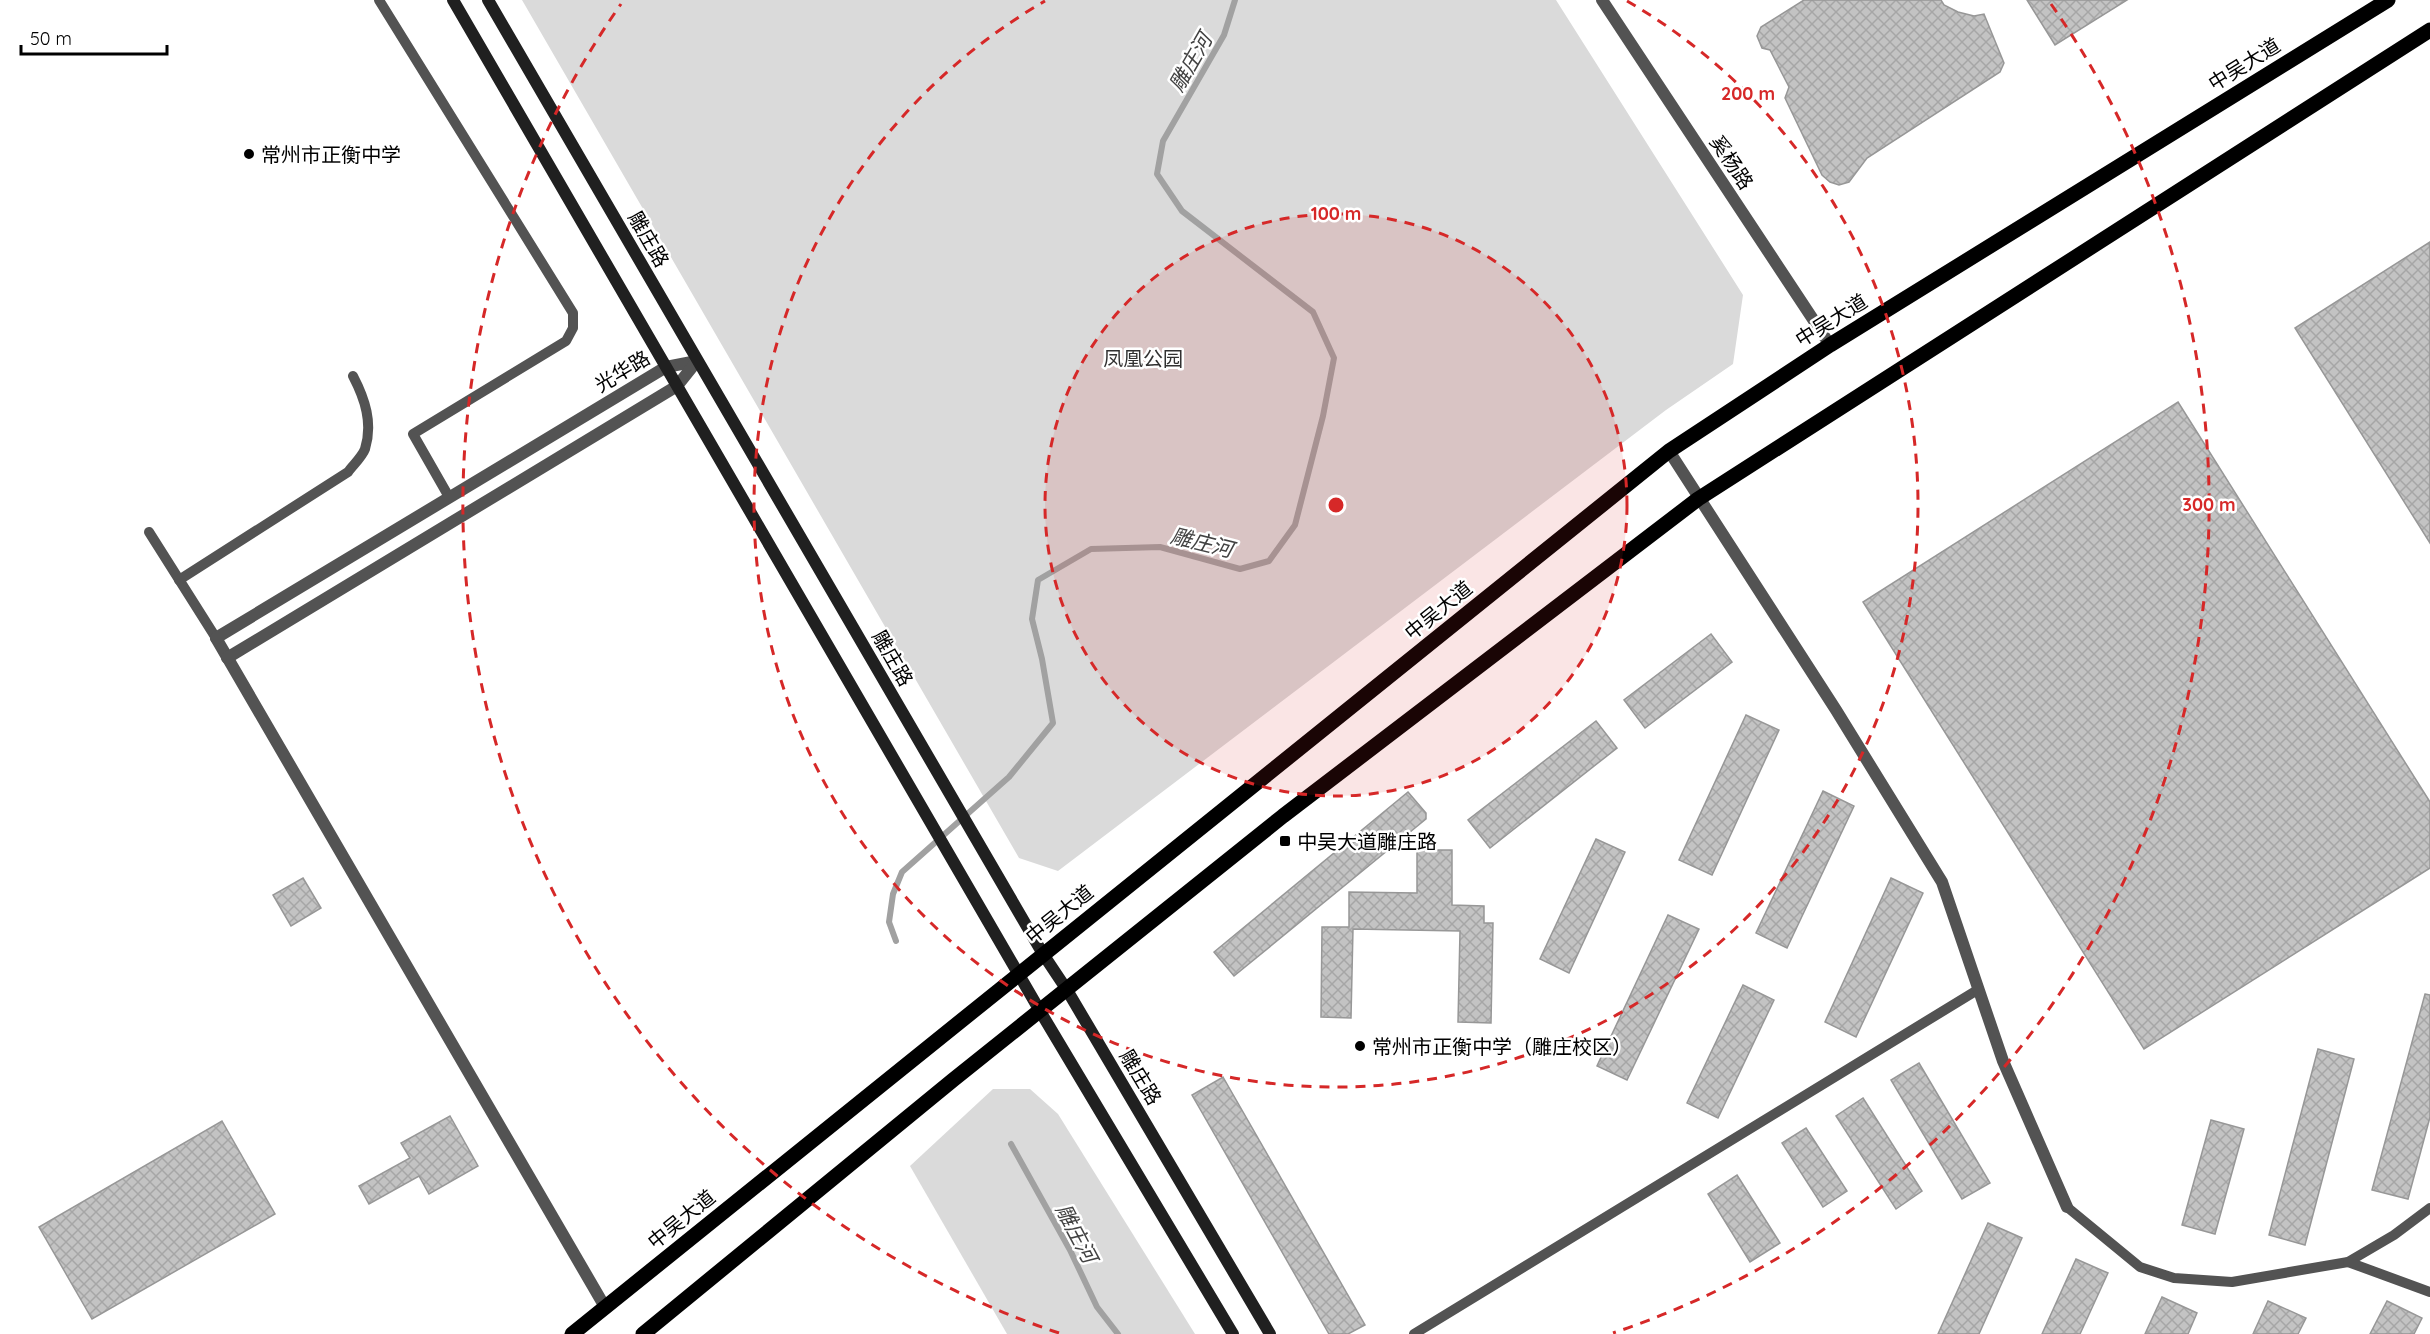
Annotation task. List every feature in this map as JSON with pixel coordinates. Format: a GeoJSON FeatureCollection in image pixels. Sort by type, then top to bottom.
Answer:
{"type":"FeatureCollection","features":[{"type":"Feature","properties":{"kind":"main road"},"geometry":{"type":"LineString","coordinates":[[453,0],[1018,974],[1233,1334]]}},
{"type":"Feature","properties":{"kind":"main road","name":"雕庄路"},"geometry":{"type":"LineString","coordinates":[[488,0],[1043,954],[1270,1334]]}},
{"type":"Feature","properties":{"kind":"main road","name":"中吴大道"},"geometry":{"type":"LineString","coordinates":[[572,1334],[1669,451],[1830,345],[2388,0]]}},
{"type":"Feature","properties":{"kind":"main road"},"geometry":{"type":"LineString","coordinates":[[643,1334],[1283,816],[1698,499],[2430,30]]}},
{"type":"Feature","properties":{"kind":"street","name":"奚杨路"},"geometry":{"type":"LineString","coordinates":[[1602,0],[1830,345]]}},
{"type":"Feature","properties":{"kind":"street","name":"光华路"},"geometry":{"type":"LineString","coordinates":[[216,638],[666,367],[697,361]]}},
{"type":"Feature","properties":{"kind":"street"},"geometry":{"type":"LineString","coordinates":[[227,658],[677,386],[697,361]]}},
{"type":"Feature","properties":{"kind":"street"},"geometry":{"type":"LineString","coordinates":[[1669,451],[1836,710],[1942,882],[2003,1061],[2067,1207]]}},
{"type":"Feature","properties":{"kind":"street"},"geometry":{"type":"LineString","coordinates":[[216,638],[605,1307]]}},
{"type":"Feature","properties":{"kind":"lane"},"geometry":{"type":"LineString","coordinates":[[379,0],[573,313],[573,328],[566,341],[413,434],[449,497]]}},
{"type":"Feature","properties":{"kind":"lane"},"geometry":{"type":"LineString","coordinates":[[179,580],[348,472],[364,450],[369,421],[363,395],[353,376]]}},
{"type":"Feature","properties":{"kind":"lane"},"geometry":{"type":"LineString","coordinates":[[149,532],[216,638]]}},
{"type":"Feature","properties":{"kind":"lane"},"geometry":{"type":"LineString","coordinates":[[1414,1334],[1979,989]]}},
{"type":"Feature","properties":{"kind":"lane"},"geometry":{"type":"LineString","coordinates":[[2067,1207],[2140,1267],[2174,1278],[2232,1281],[2348,1262],[2394,1235],[2430,1208]]}},
{"type":"Feature","properties":{"kind":"lane"},"geometry":{"type":"LineString","coordinates":[[2348,1262],[2430,1292]]}},
{"type":"Feature","properties":{"kind":"green space","name":"凤凰公园"},"geometry":{"type":"Polygon","coordinates":[[[522,0],[1556,0],[1743,295],[1733,364],[1666,410],[1058,871],[1019,858],[522,0]]]}},
{"type":"Feature","properties":{"kind":"green space"},"geometry":{"type":"Polygon","coordinates":[[[993,1089],[1030,1089],[1058,1114],[1195,1334],[1007,1334],[910,1166],[993,1089]]]}},
{"type":"Feature","properties":{"kind":"building"},"geometry":{"type":"Polygon","coordinates":[[[1804,0],[1941,0],[1944,5],[1958,12],[1974,16],[1984,14],[2004,63],[2000,72],[1867,158],[1849,182],[1839,185],[1830,182],[1822,175],[1785,98],[1789,87],[1770,50],[1762,48],[1757,36],[1761,27],[1804,0]]]}},
{"type":"Feature","properties":{"kind":"building"},"geometry":{"type":"Polygon","coordinates":[[[2027,0],[2127,0],[2055,45],[2027,0]]]}},
{"type":"Feature","properties":{"kind":"building"},"geometry":{"type":"Polygon","coordinates":[[[2430,242],[2430,543],[2295,328],[2430,242]]]}},
{"type":"Feature","properties":{"kind":"building"},"geometry":{"type":"Polygon","coordinates":[[[2178,402],[2430,802],[2430,868],[2144,1049],[1863,602],[2178,402]]]}},
{"type":"Feature","properties":{"kind":"building"},"geometry":{"type":"Polygon","coordinates":[[[1711,634],[1732,662],[1645,728],[1624,700],[1711,634]]]}},
{"type":"Feature","properties":{"kind":"building"},"geometry":{"type":"Polygon","coordinates":[[[1746,715],[1779,730],[1712,875],[1679,860],[1746,715]]]}},
{"type":"Feature","properties":{"kind":"building"},"geometry":{"type":"Polygon","coordinates":[[[1596,721],[1617,748],[1490,848],[1468,820],[1596,721]]]}},
{"type":"Feature","properties":{"kind":"building"},"geometry":{"type":"Polygon","coordinates":[[[1823,791],[1854,806],[1787,948],[1756,933],[1823,791]]]}},
{"type":"Feature","properties":{"kind":"building"},"geometry":{"type":"Polygon","coordinates":[[[1408,792],[1426,813],[1426,819],[1234,976],[1214,952],[1408,792]]]}},
{"type":"Feature","properties":{"kind":"building"},"geometry":{"type":"Polygon","coordinates":[[[1596,839],[1625,852],[1569,973],[1540,959],[1596,839]]]}},
{"type":"Feature","properties":{"kind":"building"},"geometry":{"type":"Polygon","coordinates":[[[1417,850],[1452,850],[1452,905],[1484,906],[1484,923],[1493,923],[1491,1023],[1458,1022],[1460,931],[1353,929],[1351,1018],[1321,1017],[1322,927],[1349,927],[1349,892],[1417,893],[1417,850]]]}},
{"type":"Feature","properties":{"kind":"building"},"geometry":{"type":"Polygon","coordinates":[[[303,878],[321,908],[291,926],[273,895],[303,878]]]}},
{"type":"Feature","properties":{"kind":"building"},"geometry":{"type":"Polygon","coordinates":[[[1891,878],[1923,893],[1856,1037],[1825,1022],[1891,878]]]}},
{"type":"Feature","properties":{"kind":"building"},"geometry":{"type":"Polygon","coordinates":[[[1668,915],[1699,929],[1627,1080],[1597,1066],[1668,915]]]}},
{"type":"Feature","properties":{"kind":"building"},"geometry":{"type":"Polygon","coordinates":[[[1743,985],[1774,1000],[1718,1118],[1687,1103],[1743,985]]]}},
{"type":"Feature","properties":{"kind":"building"},"geometry":{"type":"Polygon","coordinates":[[[2425,994],[2430,995],[2430,1117],[2408,1199],[2372,1190],[2425,994]]]}},
{"type":"Feature","properties":{"kind":"building"},"geometry":{"type":"Polygon","coordinates":[[[2318,1049],[2354,1059],[2305,1245],[2269,1235],[2318,1049]]]}},
{"type":"Feature","properties":{"kind":"building"},"geometry":{"type":"Polygon","coordinates":[[[1919,1063],[1990,1183],[1962,1199],[1891,1080],[1919,1063]]]}},
{"type":"Feature","properties":{"kind":"building"},"geometry":{"type":"Polygon","coordinates":[[[1223,1077],[1365,1325],[1348,1334],[1329,1334],[1192,1095],[1223,1077]]]}},
{"type":"Feature","properties":{"kind":"building"},"geometry":{"type":"Polygon","coordinates":[[[1863,1098],[1922,1191],[1896,1209],[1836,1116],[1863,1098]]]}},
{"type":"Feature","properties":{"kind":"building"},"geometry":{"type":"Polygon","coordinates":[[[450,1116],[478,1166],[429,1194],[419,1176],[369,1204],[359,1186],[410,1158],[401,1143],[450,1116]]]}},
{"type":"Feature","properties":{"kind":"building"},"geometry":{"type":"Polygon","coordinates":[[[2211,1120],[2244,1129],[2215,1234],[2182,1225],[2211,1120]]]}},
{"type":"Feature","properties":{"kind":"building"},"geometry":{"type":"Polygon","coordinates":[[[222,1121],[275,1214],[92,1319],[39,1227],[222,1121]]]}},
{"type":"Feature","properties":{"kind":"building"},"geometry":{"type":"Polygon","coordinates":[[[1806,1128],[1847,1191],[1823,1207],[1782,1143],[1806,1128]]]}},
{"type":"Feature","properties":{"kind":"building"},"geometry":{"type":"Polygon","coordinates":[[[1737,1175],[1780,1243],[1750,1262],[1708,1194],[1737,1175]]]}},
{"type":"Feature","properties":{"kind":"building"},"geometry":{"type":"Polygon","coordinates":[[[1988,1223],[2022,1238],[1979,1334],[1938,1334],[1988,1223]]]}},
{"type":"Feature","properties":{"kind":"building"},"geometry":{"type":"Polygon","coordinates":[[[2076,1259],[2108,1273],[2080,1334],[2042,1334],[2076,1259]]]}},
{"type":"Feature","properties":{"kind":"building"},"geometry":{"type":"Polygon","coordinates":[[[2162,1297],[2197,1313],[2188,1334],[2145,1334],[2162,1297]]]}},
{"type":"Feature","properties":{"kind":"building"},"geometry":{"type":"Polygon","coordinates":[[[2268,1301],[2306,1318],[2298,1334],[2253,1334],[2268,1301]]]}},
{"type":"Feature","properties":{"kind":"building"},"geometry":{"type":"Polygon","coordinates":[[[2387,1301],[2422,1318],[2414,1334],[2370,1334],[2387,1301]]]}},
{"type":"Feature","properties":{"kind":"waterway","name":"雕庄河"},"geometry":{"type":"LineString","coordinates":[[896,941],[889,922],[893,894],[902,872],[1009,777],[1053,723],[1042,659],[1032,619],[1038,580],[1091,549],[1160,547],[1240,569],[1269,561],[1295,525],[1323,416],[1334,358],[1313,312],[1182,211],[1157,174],[1163,141],[1224,35],[1235,0]]}},
{"type":"Feature","properties":{"kind":"waterway","name":"雕庄河"},"geometry":{"type":"LineString","coordinates":[[1011,1144],[1070,1250],[1097,1307],[1118,1334]]}},
{"type":"Feature","properties":{"kind":"place","name":"常州市正衡中学"},"geometry":{"type":"Point","coordinates":[249,154]}},
{"type":"Feature","properties":{"kind":"place","name":"中吴大道雕庄路"},"geometry":{"type":"Point","coordinates":[1285,841]}},
{"type":"Feature","properties":{"kind":"place","name":"常州市正衡中学（雕庄校区）"},"geometry":{"type":"Point","coordinates":[1360,1046]}}]}
